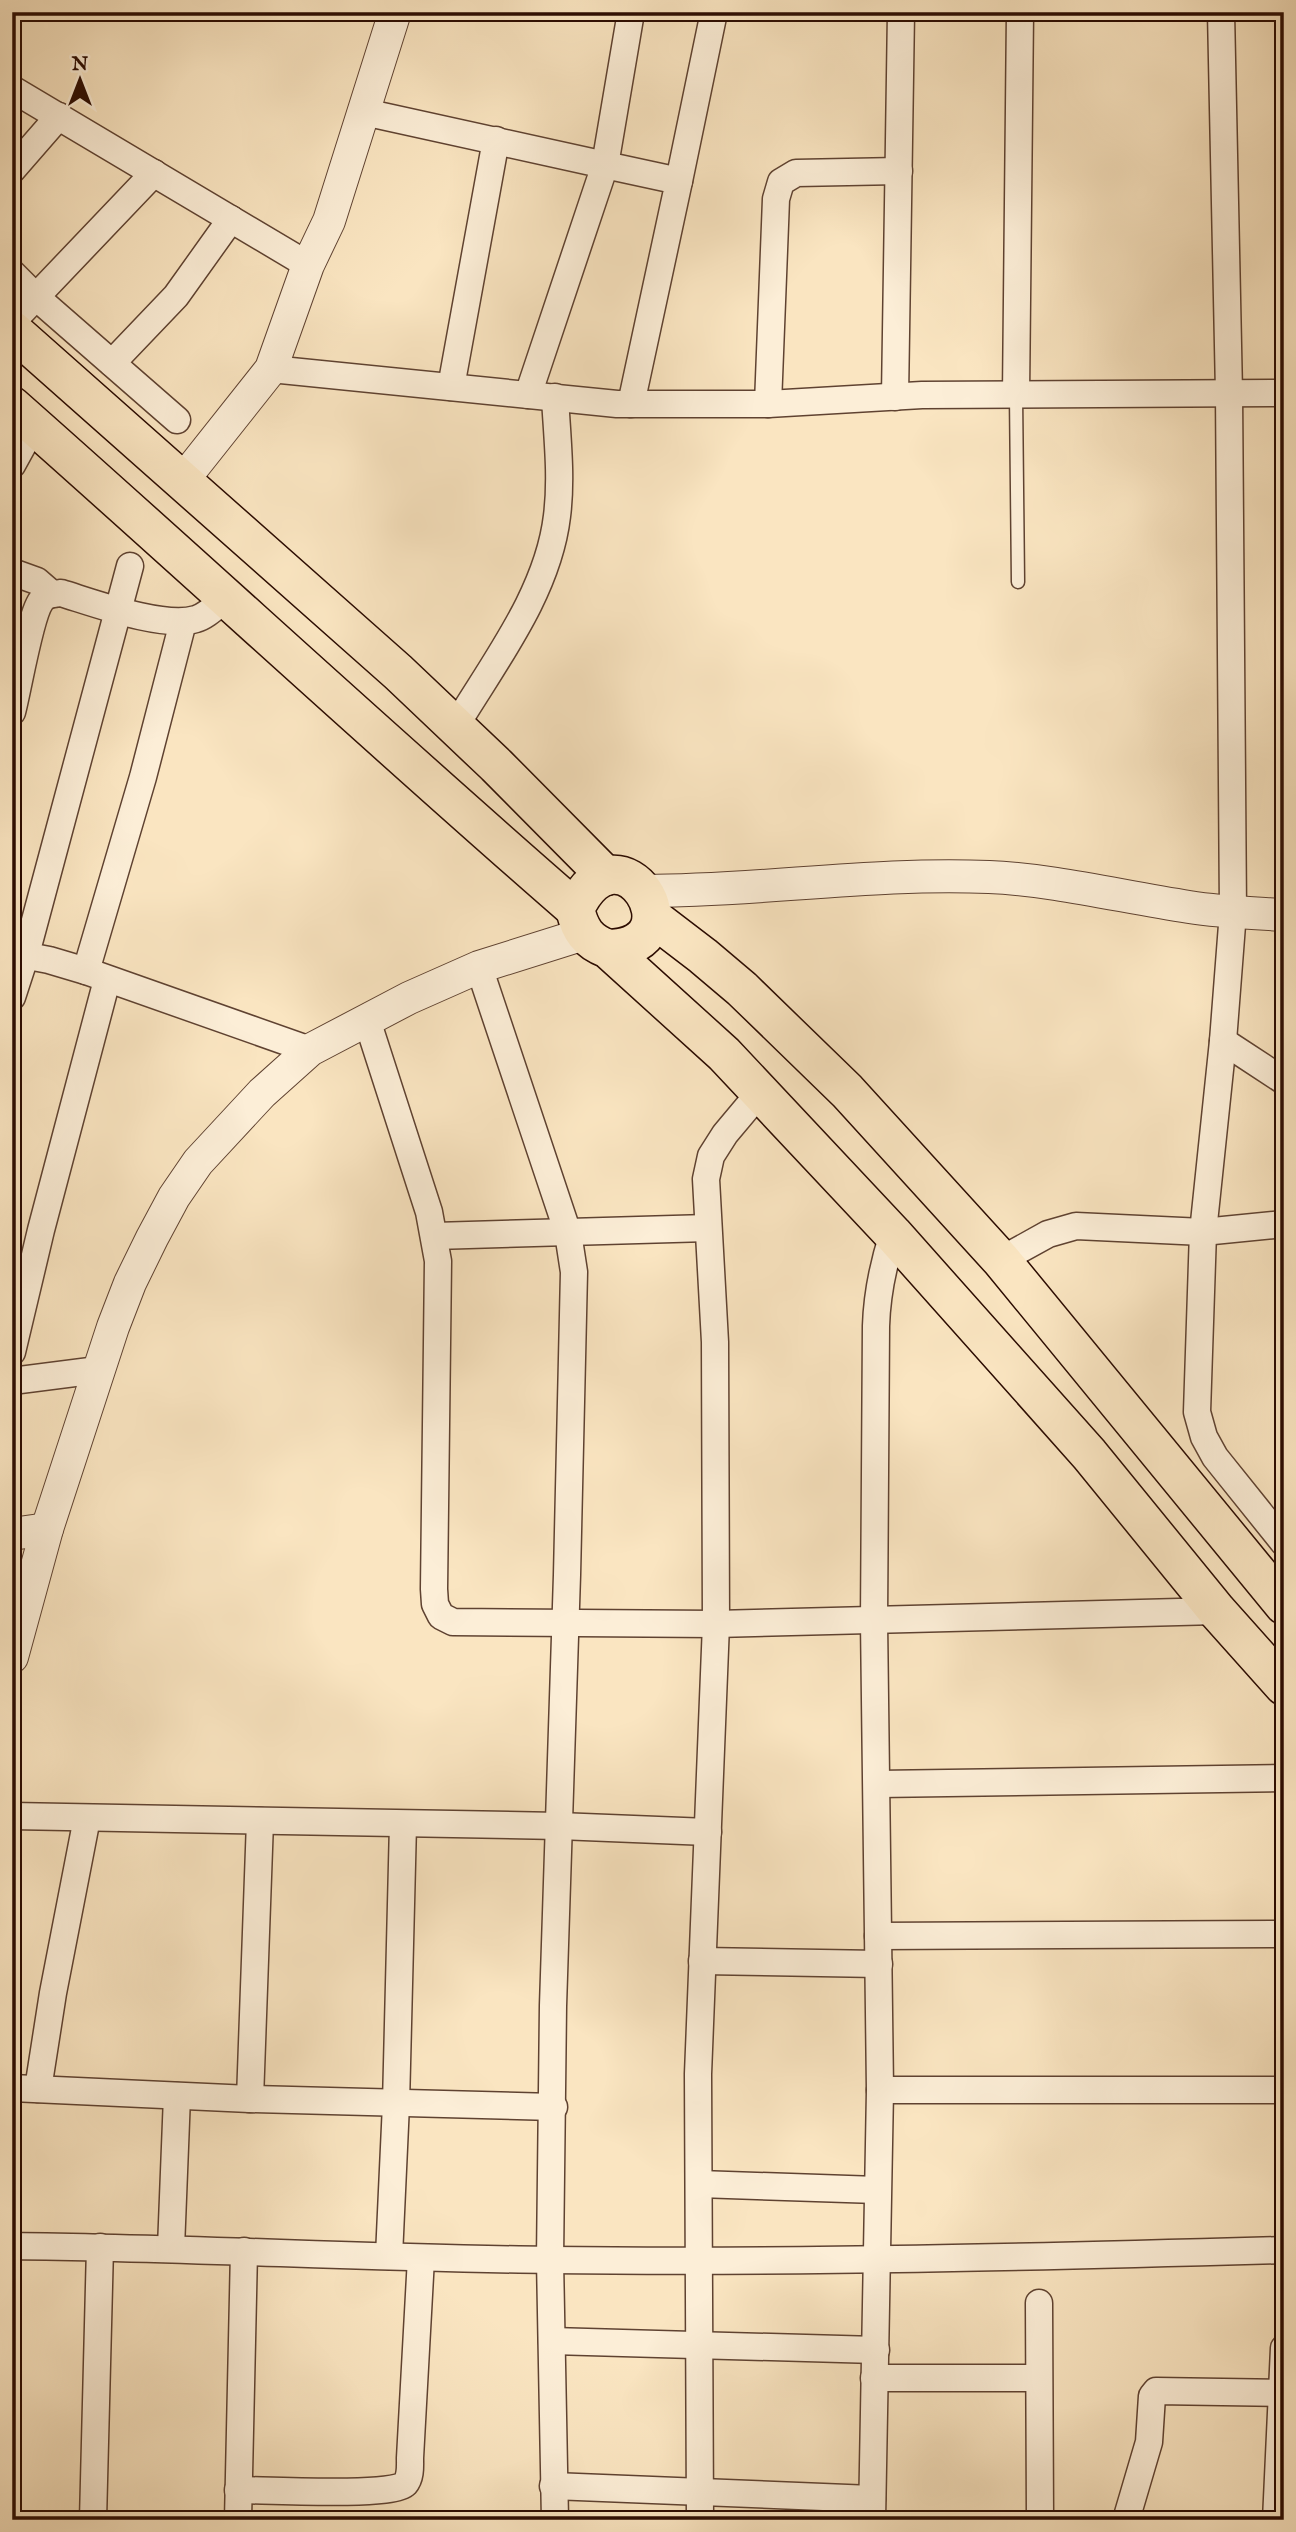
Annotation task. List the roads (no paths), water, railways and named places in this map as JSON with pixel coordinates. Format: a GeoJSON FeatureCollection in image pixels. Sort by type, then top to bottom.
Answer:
{"type":"FeatureCollection","features":[{"type":"Feature","properties":{"kind":"highway"},"geometry":{"type":"LineString","coordinates":[[12,330],[387,663],[606,876]]}},
{"type":"Feature","properties":{"kind":"highway"},"geometry":{"type":"LineString","coordinates":[[23,416],[228,597],[761,1091],[1089,1454],[1217,1611],[1284,1686]]}},
{"type":"Feature","properties":{"kind":"highway"},"geometry":{"type":"LineString","coordinates":[[589,930],[583,892],[593,882],[606,876],[634,881],[648,904],[793,1037],[846,1091],[1001,1260],[1284,1605]]}},
{"type":"Feature","properties":{"kind":"highway"},"geometry":{"type":"LineString","coordinates":[[589,930],[622,948],[635,943],[646,932],[648,904]]}},
{"type":"Feature","properties":{"kind":"street"},"geometry":{"type":"LineString","coordinates":[[183,480],[271,369],[308,265],[329,221],[395,12]]}},
{"type":"Feature","properties":{"kind":"street"},"geometry":{"type":"LineString","coordinates":[[528,395],[605,165],[631,12]]}},
{"type":"Feature","properties":{"kind":"street"},"geometry":{"type":"LineString","coordinates":[[631,404],[714,12]]}},
{"type":"Feature","properties":{"kind":"street"},"geometry":{"type":"LineString","coordinates":[[895,397],[901,12]]}},
{"type":"Feature","properties":{"kind":"street"},"geometry":{"type":"LineString","coordinates":[[1016,395],[1020,12]]}},
{"type":"Feature","properties":{"kind":"street"},"geometry":{"type":"LineString","coordinates":[[1221,12],[1229,393],[1233,912],[1203,1232],[1198,1412],[1204,1437],[1215,1457],[1284,1543]]}},
{"type":"Feature","properties":{"kind":"street"},"geometry":{"type":"LineString","coordinates":[[12,89],[308,265]]}},
{"type":"Feature","properties":{"kind":"street"},"geometry":{"type":"LineString","coordinates":[[363,112],[679,181]]}},
{"type":"Feature","properties":{"kind":"street"},"geometry":{"type":"LineString","coordinates":[[12,170],[59,116]]}},
{"type":"Feature","properties":{"kind":"street"},"geometry":{"type":"LineString","coordinates":[[451,387],[496,140]]}},
{"type":"Feature","properties":{"kind":"street"},"geometry":{"type":"LineString","coordinates":[[768,404],[776,199],[781,182],[796,173],[899,171]]}},
{"type":"Feature","properties":{"kind":"street"},"geometry":{"type":"LineString","coordinates":[[12,322],[154,173]]}},
{"type":"Feature","properties":{"kind":"street"},"geometry":{"type":"LineString","coordinates":[[112,363],[176,296],[230,219]]}},
{"type":"Feature","properties":{"kind":"street"},"geometry":{"type":"LineString","coordinates":[[12,273],[177,420]]}},
{"type":"Feature","properties":{"kind":"street"},"geometry":{"type":"LineString","coordinates":[[271,369],[631,404],[768,404],[895,397],[1284,393]]}},
{"type":"Feature","properties":{"kind":"street"},"geometry":{"type":"LineString","coordinates":[[455,727],[536,589],[550,548],[557,518],[559,488],[555,397]]}},
{"type":"Feature","properties":{"kind":"street"},"geometry":{"type":"LineString","coordinates":[[12,465],[23,416]]}},
{"type":"Feature","properties":{"kind":"street"},"geometry":{"type":"LineString","coordinates":[[12,997],[19,954],[130,566]]}},
{"type":"Feature","properties":{"kind":"street"},"geometry":{"type":"LineString","coordinates":[[12,572],[37,581],[52,594]]}},
{"type":"Feature","properties":{"kind":"street"},"geometry":{"type":"LineString","coordinates":[[13,706],[22,629],[45,597],[61,593],[163,620],[183,622],[200,618],[228,597]]}},
{"type":"Feature","properties":{"kind":"street"},"geometry":{"type":"LineString","coordinates":[[12,1352],[142,777],[183,622]]}},
{"type":"Feature","properties":{"kind":"street"},"geometry":{"type":"LineString","coordinates":[[648,904],[694,891],[937,876],[1032,881],[1191,908],[1284,915]]}},
{"type":"Feature","properties":{"kind":"street"},"geometry":{"type":"LineString","coordinates":[[12,1657],[47,1529],[98,1370],[130,1283],[174,1197],[198,1162],[262,1093],[310,1050],[479,967],[589,930]]}},
{"type":"Feature","properties":{"kind":"street"},"geometry":{"type":"LineString","coordinates":[[19,954],[97,975],[310,1050]]}},
{"type":"Feature","properties":{"kind":"street"},"geometry":{"type":"LineString","coordinates":[[479,967],[568,1233],[574,1272],[553,2006],[554,2108],[550,2260],[555,2520]]}},
{"type":"Feature","properties":{"kind":"street"},"geometry":{"type":"LineString","coordinates":[[367,1020],[435,1236],[439,1296],[435,1604],[441,1616],[453,1622],[716,1624],[1217,1611]]}},
{"type":"Feature","properties":{"kind":"street"},"geometry":{"type":"LineString","coordinates":[[1223,1041],[1284,1081]]}},
{"type":"Feature","properties":{"kind":"street"},"geometry":{"type":"LineString","coordinates":[[700,2520],[698,2074],[716,1624],[715,1342],[706,1179],[711,1156],[725,1134],[761,1091]]}},
{"type":"Feature","properties":{"kind":"street"},"geometry":{"type":"LineString","coordinates":[[1001,1260],[1048,1234],[1076,1226],[1203,1232],[1284,1224]]}},
{"type":"Feature","properties":{"kind":"street"},"geometry":{"type":"LineString","coordinates":[[435,1236],[708,1228]]}},
{"type":"Feature","properties":{"kind":"street"},"geometry":{"type":"LineString","coordinates":[[553,2486],[701,2492],[872,2510],[880,2090],[874,1620],[877,1299],[882,1268],[893,1234]]}},
{"type":"Feature","properties":{"kind":"street"},"geometry":{"type":"LineString","coordinates":[[12,1381],[98,1370]]}},
{"type":"Feature","properties":{"kind":"street"},"geometry":{"type":"LineString","coordinates":[[12,1534],[47,1529]]}},
{"type":"Feature","properties":{"kind":"street"},"geometry":{"type":"LineString","coordinates":[[878,1784],[1284,1778]]}},
{"type":"Feature","properties":{"kind":"street"},"geometry":{"type":"LineString","coordinates":[[12,1816],[559,1826],[708,1832]]}},
{"type":"Feature","properties":{"kind":"street"},"geometry":{"type":"LineString","coordinates":[[87,1818],[53,1993],[25,2088],[250,2099],[554,2108]]}},
{"type":"Feature","properties":{"kind":"street"},"geometry":{"type":"LineString","coordinates":[[250,2099],[260,1821]]}},
{"type":"Feature","properties":{"kind":"street"},"geometry":{"type":"LineString","coordinates":[[389,2256],[403,1824]]}},
{"type":"Feature","properties":{"kind":"street"},"geometry":{"type":"LineString","coordinates":[[878,1936],[1284,1934]]}},
{"type":"Feature","properties":{"kind":"street"},"geometry":{"type":"LineString","coordinates":[[702,1961],[878,1964]]}},
{"type":"Feature","properties":{"kind":"street"},"geometry":{"type":"LineString","coordinates":[[880,2090],[1284,2090]]}},
{"type":"Feature","properties":{"kind":"street"},"geometry":{"type":"LineString","coordinates":[[171,2248],[177,2096]]}},
{"type":"Feature","properties":{"kind":"street"},"geometry":{"type":"LineString","coordinates":[[699,2184],[877,2190]]}},
{"type":"Feature","properties":{"kind":"street"},"geometry":{"type":"LineString","coordinates":[[12,2246],[171,2248],[550,2260],[877,2260],[1284,2250]]}},
{"type":"Feature","properties":{"kind":"street"},"geometry":{"type":"LineString","coordinates":[[93,2520],[100,2247]]}},
{"type":"Feature","properties":{"kind":"street"},"geometry":{"type":"LineString","coordinates":[[238,2520],[244,2251]]}},
{"type":"Feature","properties":{"kind":"street"},"geometry":{"type":"LineString","coordinates":[[238,2490],[366,2491],[392,2490],[404,2486],[409,2477],[421,2258]]}},
{"type":"Feature","properties":{"kind":"street"},"geometry":{"type":"LineString","coordinates":[[1039,2303],[1040,2520]]}},
{"type":"Feature","properties":{"kind":"street"},"geometry":{"type":"LineString","coordinates":[[552,2341],[876,2350]]}},
{"type":"Feature","properties":{"kind":"street"},"geometry":{"type":"LineString","coordinates":[[1276,2520],[1284,2348]]}},
{"type":"Feature","properties":{"kind":"street"},"geometry":{"type":"LineString","coordinates":[[874,2378],[1038,2378]]}},
{"type":"Feature","properties":{"kind":"street"},"geometry":{"type":"LineString","coordinates":[[1126,2520],[1149,2442],[1152,2396],[1156,2391],[1282,2393]]}},
{"type":"Feature","properties":{"kind":"lane"},"geometry":{"type":"LineString","coordinates":[[1016,395],[1018,582]]}}]}
